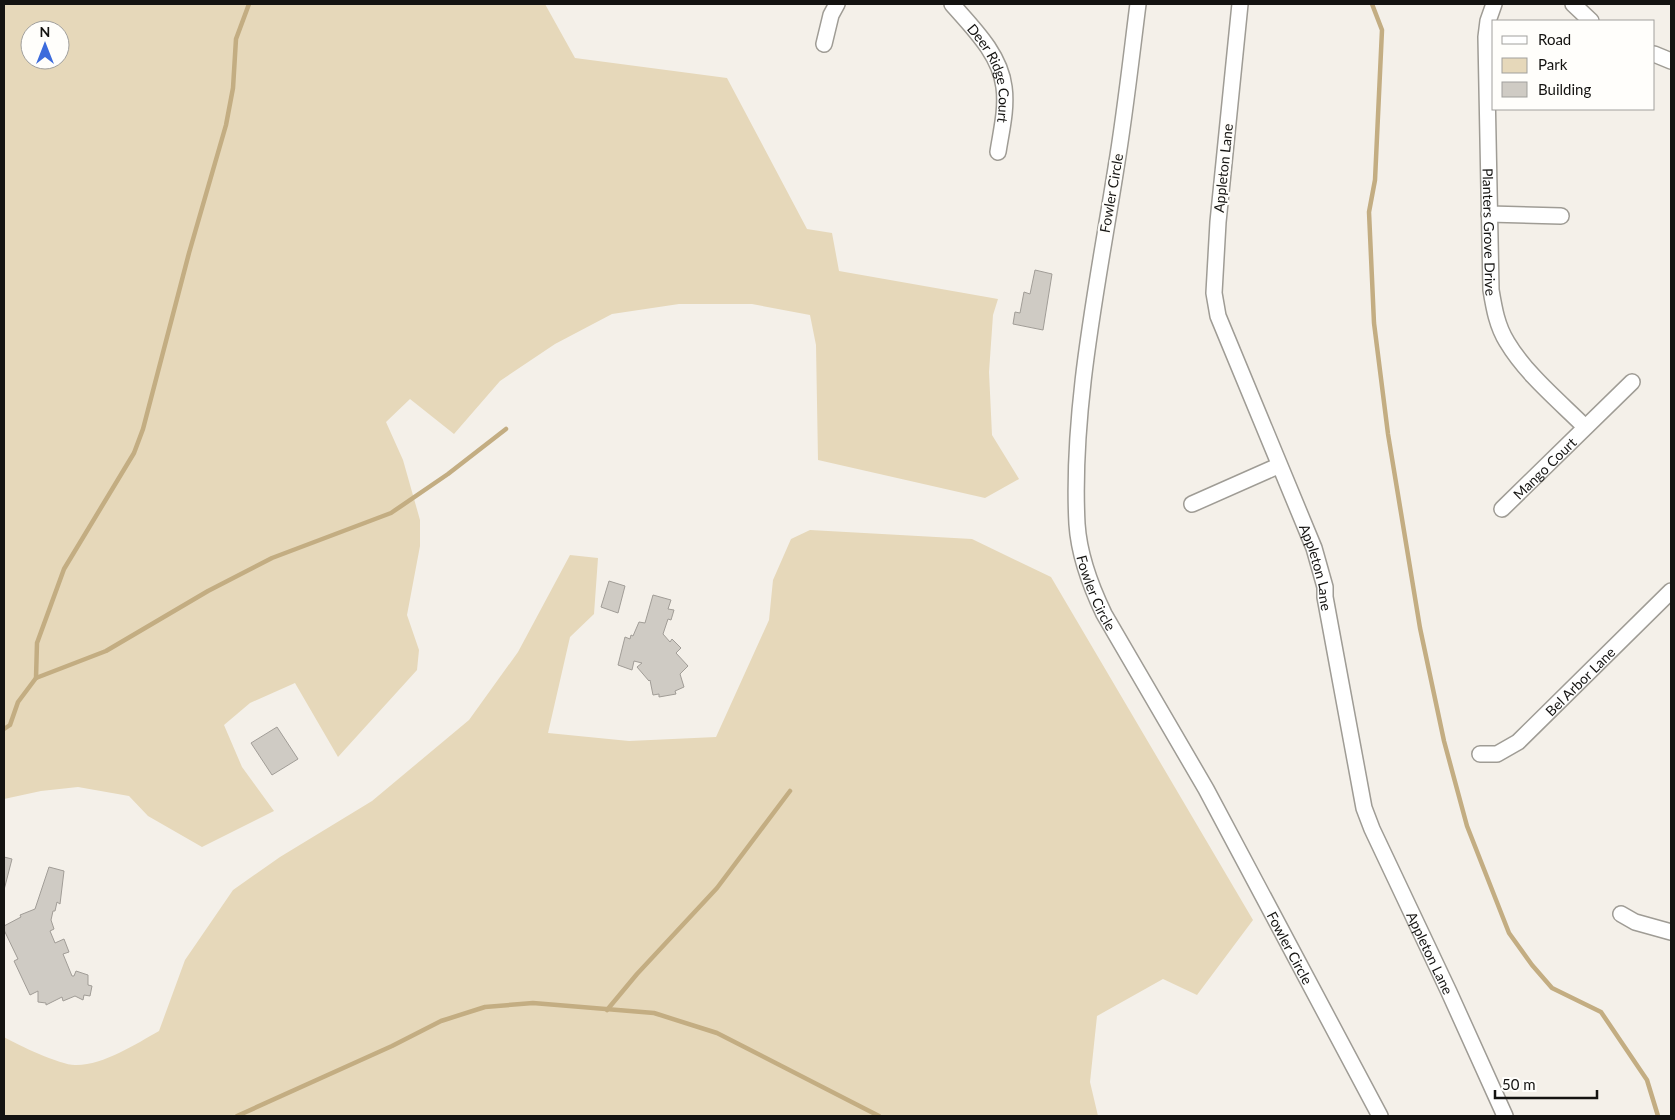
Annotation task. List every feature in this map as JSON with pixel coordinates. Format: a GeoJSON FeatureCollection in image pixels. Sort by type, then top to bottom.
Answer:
{"type":"FeatureCollection","features":[{"type":"Feature","properties":{"kind":"street"},"geometry":{"type":"LineString","coordinates":[[824,44],[831,15],[837,4]]}},
{"type":"Feature","properties":{"kind":"street","name":"Deer Ridge Court"},"geometry":{"type":"LineString","coordinates":[[952,4],[982,38],[998,62],[1004,87],[1004,111],[998,152]]}},
{"type":"Feature","properties":{"kind":"street","name":"Fowler Circle"},"geometry":{"type":"LineString","coordinates":[[1138,4],[1116,169],[1101,249],[1079,432],[1077,525],[1081,549],[1095,594],[1104,614],[1206,789],[1380,1116]]}},
{"type":"Feature","properties":{"kind":"street","name":"Appleton Lane"},"geometry":{"type":"LineString","coordinates":[[1240,4],[1218,222],[1214,293],[1218,316],[1225,338],[1278,466],[1306,528],[1325,587],[1325,597],[1364,808],[1504,1116]]}},
{"type":"Feature","properties":{"kind":"street","name":"Planters Grove Drive"},"geometry":{"type":"LineString","coordinates":[[1494,4],[1488,22],[1486,37],[1491,290],[1496,317],[1506,341],[1520,361],[1585,428]]}},
{"type":"Feature","properties":{"kind":"street"},"geometry":{"type":"LineString","coordinates":[[1574,4],[1590,20]]}},
{"type":"Feature","properties":{"kind":"street"},"geometry":{"type":"LineString","coordinates":[[1655,54],[1671,61]]}},
{"type":"Feature","properties":{"kind":"street"},"geometry":{"type":"LineString","coordinates":[[1489,214],[1562,216]]}},
{"type":"Feature","properties":{"kind":"street","name":"Mango Court"},"geometry":{"type":"LineString","coordinates":[[1502,509],[1632,382]]}},
{"type":"Feature","properties":{"kind":"street"},"geometry":{"type":"LineString","coordinates":[[1192,504],[1278,466]]}},
{"type":"Feature","properties":{"kind":"street","name":"Bel Arbor Lane"},"geometry":{"type":"LineString","coordinates":[[1480,754],[1496,754],[1518,742],[1671,591]]}},
{"type":"Feature","properties":{"kind":"street"},"geometry":{"type":"LineString","coordinates":[[1621,914],[1636,922],[1671,932]]}},
{"type":"Feature","properties":{"kind":"green space"},"geometry":{"type":"Polygon","coordinates":[[[4,4],[545,4],[575,58],[727,78],[807,229],[832,233],[839,271],[998,299],[993,315],[989,372],[992,435],[1019,479],[985,498],[818,460],[816,345],[810,315],[752,304],[679,304],[612,314],[555,344],[500,381],[454,434],[410,399],[386,422],[403,460],[420,520],[420,546],[407,615],[419,650],[417,670],[338,757],[295,683],[250,703],[224,725],[242,767],[274,811],[202,847],[148,816],[129,796],[78,787],[41,791],[4,799],[4,4]]]}},
{"type":"Feature","properties":{"kind":"green space"},"geometry":{"type":"Polygon","coordinates":[[[810,530],[972,539],[1051,577],[1253,920],[1197,995],[1163,979],[1097,1016],[1090,1082],[1098,1116],[4,1116],[4,1037],[50,1058],[75,1065],[96,1062],[107,1058],[159,1031],[185,960],[233,890],[280,857],[372,801],[469,720],[518,652],[570,555],[598,558],[594,614],[570,637],[548,733],[629,741],[716,737],[769,620],[773,580],[791,539],[810,530]]]}},
{"type":"Feature","properties":{"kind":"building"},"geometry":{"type":"Polygon","coordinates":[[[1035,270],[1052,274],[1043,330],[1013,324],[1015,312],[1020,313],[1024,292],[1030,294],[1035,270]]]}},
{"type":"Feature","properties":{"kind":"building"},"geometry":{"type":"Polygon","coordinates":[[[609,581],[625,586],[618,613],[601,607],[609,581]]]}},
{"type":"Feature","properties":{"kind":"building"},"geometry":{"type":"Polygon","coordinates":[[[653,595],[671,600],[668,609],[674,610],[671,620],[668,619],[663,634],[670,642],[672,639],[681,648],[676,653],[688,666],[680,674],[684,687],[675,691],[676,694],[659,697],[659,694],[653,695],[650,680],[637,667],[642,663],[634,661],[632,670],[618,665],[625,637],[630,639],[639,622],[645,623],[653,595]]]}},
{"type":"Feature","properties":{"kind":"building"},"geometry":{"type":"Polygon","coordinates":[[[277,727],[298,759],[272,775],[251,743],[277,727]]]}},
{"type":"Feature","properties":{"kind":"building"},"geometry":{"type":"Polygon","coordinates":[[[4,857],[12,859],[4,890],[4,857]]]}},
{"type":"Feature","properties":{"kind":"building"},"geometry":{"type":"Polygon","coordinates":[[[49,867],[64,871],[60,904],[57,902],[55,911],[53,911],[51,920],[54,929],[50,931],[55,943],[64,939],[69,952],[63,954],[72,976],[74,976],[76,971],[88,975],[88,985],[92,986],[90,996],[84,995],[83,1000],[75,996],[63,1001],[62,997],[46,1005],[46,1003],[38,1002],[38,991],[30,995],[14,961],[18,959],[4,930],[4,926],[21,917],[20,915],[35,909],[49,867]]]}},
{"type":"Feature","properties":{"kind":"waterway"},"geometry":{"type":"LineString","coordinates":[[36,678],[37,643],[64,569],[134,453],[143,429],[189,253],[226,125],[233,88],[236,39],[249,4]]}},
{"type":"Feature","properties":{"kind":"waterway"},"geometry":{"type":"LineString","coordinates":[[1372,4],[1382,30],[1375,180],[1369,212],[1374,323],[1388,434],[1420,628],[1444,741],[1467,826],[1509,933],[1532,965],[1552,988],[1601,1012],[1647,1080],[1658,1116]]}},
{"type":"Feature","properties":{"kind":"waterway"},"geometry":{"type":"LineString","coordinates":[[4,729],[10,725],[18,702],[36,678],[106,651],[208,591],[272,558],[391,513],[448,474],[506,429]]}},
{"type":"Feature","properties":{"kind":"waterway"},"geometry":{"type":"LineString","coordinates":[[607,1010],[637,974],[717,888],[790,791]]}},
{"type":"Feature","properties":{"kind":"waterway"},"geometry":{"type":"LineString","coordinates":[[237,1116],[392,1046],[441,1021],[485,1007],[533,1003],[654,1013],[717,1033],[879,1116]]}}]}
